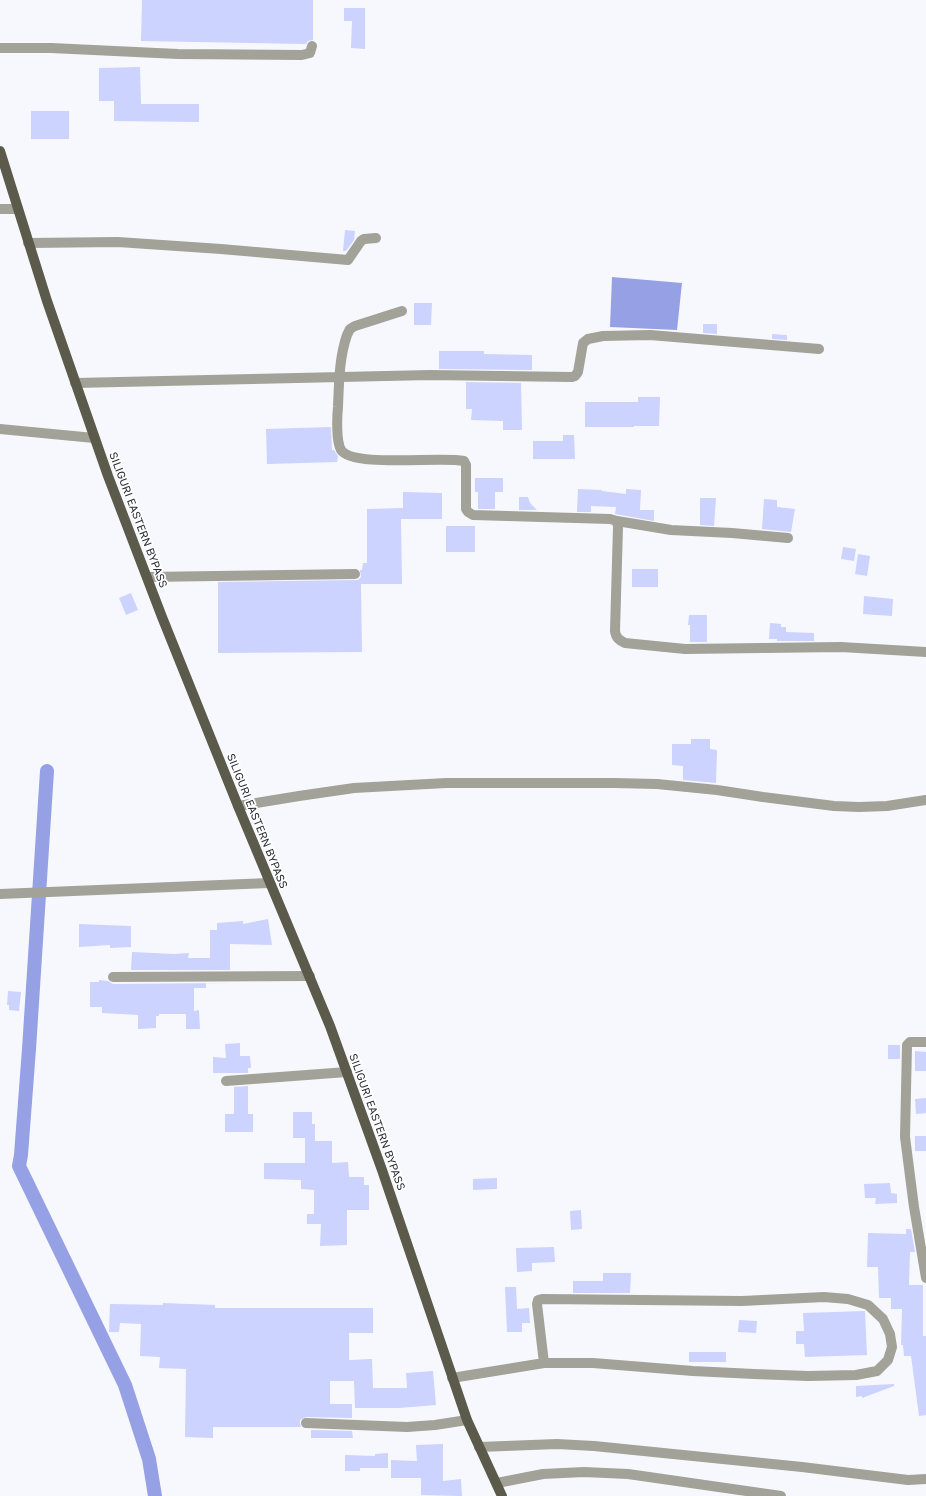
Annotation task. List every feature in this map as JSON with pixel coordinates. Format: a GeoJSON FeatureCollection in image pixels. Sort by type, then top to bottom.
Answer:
{"type":"FeatureCollection","features":[{"type":"Feature","properties":{"kind":"main road","name":"SILIGURI EASTERN BYPASS"},"geometry":{"type":"LineString","coordinates":[[0,151],[49,308],[94,438],[147,577],[238,806],[269,883],[310,976],[347,1072],[382,1170],[467,1420],[502,1496]]}},
{"type":"Feature","properties":{"kind":"street"},"geometry":{"type":"LineString","coordinates":[[0,48],[50,48],[178,54],[302,55],[310,53],[312,46]]}},
{"type":"Feature","properties":{"kind":"street"},"geometry":{"type":"LineString","coordinates":[[0,209],[18,209]]}},
{"type":"Feature","properties":{"kind":"street"},"geometry":{"type":"LineString","coordinates":[[28,242],[118,242],[348,260],[361,240],[376,238]]}},
{"type":"Feature","properties":{"kind":"street"},"geometry":{"type":"LineString","coordinates":[[402,311],[362,323],[350,329],[345,341],[339,378],[337,417],[341,449],[347,455],[368,459],[464,461],[466,465],[466,509],[473,515],[610,519],[671,530],[788,538]]}},
{"type":"Feature","properties":{"kind":"street"},"geometry":{"type":"LineString","coordinates":[[75,383],[430,375],[572,377],[578,372],[583,343],[588,339],[603,336],[650,335],[820,349]]}},
{"type":"Feature","properties":{"kind":"street"},"geometry":{"type":"LineString","coordinates":[[0,429],[94,438]]}},
{"type":"Feature","properties":{"kind":"street"},"geometry":{"type":"LineString","coordinates":[[617,520],[615,631],[618,638],[624,643],[686,649],[841,647],[926,652]]}},
{"type":"Feature","properties":{"kind":"street"},"geometry":{"type":"LineString","coordinates":[[147,577],[354,574]]}},
{"type":"Feature","properties":{"kind":"street"},"geometry":{"type":"LineString","coordinates":[[238,806],[354,788],[446,783],[656,784],[700,788],[763,798],[834,806],[859,807],[887,806],[926,800]]}},
{"type":"Feature","properties":{"kind":"street"},"geometry":{"type":"LineString","coordinates":[[0,894],[269,883]]}},
{"type":"Feature","properties":{"kind":"street"},"geometry":{"type":"LineString","coordinates":[[113,977],[310,976]]}},
{"type":"Feature","properties":{"kind":"street"},"geometry":{"type":"LineString","coordinates":[[926,1042],[910,1042],[907,1045],[905,1137],[910,1180],[926,1278]]}},
{"type":"Feature","properties":{"kind":"street"},"geometry":{"type":"LineString","coordinates":[[226,1081],[347,1072]]}},
{"type":"Feature","properties":{"kind":"street"},"geometry":{"type":"LineString","coordinates":[[452,1378],[544,1363],[592,1363],[754,1374],[808,1376],[856,1375],[877,1370],[888,1360],[892,1347],[890,1334],[883,1319],[868,1305],[848,1299],[824,1297],[727,1301],[542,1299],[538,1300],[537,1304],[544,1363]]}},
{"type":"Feature","properties":{"kind":"street"},"geometry":{"type":"LineString","coordinates":[[306,1423],[407,1427],[435,1425],[467,1420]]}},
{"type":"Feature","properties":{"kind":"street"},"geometry":{"type":"LineString","coordinates":[[480,1447],[557,1444],[594,1446],[802,1467],[908,1480],[926,1479]]}},
{"type":"Feature","properties":{"kind":"street"},"geometry":{"type":"LineString","coordinates":[[497,1483],[543,1474],[584,1472],[635,1475],[781,1496]]}},
{"type":"Feature","properties":{"kind":"water"},"geometry":{"type":"Polygon","coordinates":[[[612,277],[682,283],[677,330],[610,327],[612,277]]]}},
{"type":"Feature","properties":{"kind":"building"},"geometry":{"type":"Polygon","coordinates":[[[142,0],[313,0],[313,40],[308,41],[306,44],[141,41],[142,0]]]}},
{"type":"Feature","properties":{"kind":"building"},"geometry":{"type":"Polygon","coordinates":[[[344,8],[365,8],[365,49],[351,48],[352,21],[344,21],[344,8]]]}},
{"type":"Feature","properties":{"kind":"building"},"geometry":{"type":"Polygon","coordinates":[[[140,67],[141,104],[199,104],[199,122],[114,121],[114,101],[99,101],[99,68],[140,67]]]}},
{"type":"Feature","properties":{"kind":"building"},"geometry":{"type":"Polygon","coordinates":[[[31,111],[69,111],[69,139],[31,139],[31,111]]]}},
{"type":"Feature","properties":{"kind":"building"},"geometry":{"type":"Polygon","coordinates":[[[345,230],[355,231],[354,240],[346,251],[343,251],[345,230]]]}},
{"type":"Feature","properties":{"kind":"building"},"geometry":{"type":"Polygon","coordinates":[[[414,303],[432,303],[431,325],[414,325],[414,303]]]}},
{"type":"Feature","properties":{"kind":"building"},"geometry":{"type":"Polygon","coordinates":[[[703,324],[717,324],[717,334],[703,333],[703,324]]]}},
{"type":"Feature","properties":{"kind":"building"},"geometry":{"type":"Polygon","coordinates":[[[772,334],[787,335],[787,340],[772,339],[772,334]]]}},
{"type":"Feature","properties":{"kind":"building"},"geometry":{"type":"Polygon","coordinates":[[[439,351],[484,351],[484,354],[532,355],[532,370],[439,369],[439,351]]]}},
{"type":"Feature","properties":{"kind":"building"},"geometry":{"type":"Polygon","coordinates":[[[466,382],[521,383],[522,430],[503,430],[503,421],[471,420],[472,409],[466,409],[466,382]]]}},
{"type":"Feature","properties":{"kind":"building"},"geometry":{"type":"Polygon","coordinates":[[[638,397],[660,397],[659,426],[585,427],[585,402],[638,402],[638,397]]]}},
{"type":"Feature","properties":{"kind":"building"},"geometry":{"type":"Polygon","coordinates":[[[331,427],[332,450],[334,450],[338,456],[337,462],[267,464],[266,429],[331,427]]]}},
{"type":"Feature","properties":{"kind":"building"},"geometry":{"type":"Polygon","coordinates":[[[563,435],[574,435],[575,459],[533,459],[533,441],[563,441],[563,435]]]}},
{"type":"Feature","properties":{"kind":"building"},"geometry":{"type":"Polygon","coordinates":[[[475,478],[503,478],[503,492],[495,492],[495,509],[478,509],[478,492],[475,492],[475,478]]]}},
{"type":"Feature","properties":{"kind":"building"},"geometry":{"type":"Polygon","coordinates":[[[578,489],[602,490],[626,494],[626,489],[641,490],[640,510],[654,510],[654,521],[615,514],[616,507],[591,506],[591,512],[577,512],[578,489]]]}},
{"type":"Feature","properties":{"kind":"building"},"geometry":{"type":"Polygon","coordinates":[[[403,492],[442,493],[442,519],[401,519],[402,584],[361,584],[362,652],[218,653],[218,582],[358,580],[361,577],[360,570],[362,570],[363,563],[367,563],[367,509],[403,508],[403,492]]]}},
{"type":"Feature","properties":{"kind":"building"},"geometry":{"type":"Polygon","coordinates":[[[519,497],[528,497],[530,503],[537,510],[519,510],[519,497]]]}},
{"type":"Feature","properties":{"kind":"building"},"geometry":{"type":"Polygon","coordinates":[[[700,498],[716,498],[714,526],[700,525],[700,498]]]}},
{"type":"Feature","properties":{"kind":"building"},"geometry":{"type":"Polygon","coordinates":[[[764,499],[777,500],[777,507],[795,509],[791,532],[762,529],[764,499]]]}},
{"type":"Feature","properties":{"kind":"building"},"geometry":{"type":"Polygon","coordinates":[[[446,526],[475,526],[475,552],[446,552],[446,526]]]}},
{"type":"Feature","properties":{"kind":"building"},"geometry":{"type":"Polygon","coordinates":[[[843,547],[856,549],[854,561],[841,559],[843,547]]]}},
{"type":"Feature","properties":{"kind":"building"},"geometry":{"type":"Polygon","coordinates":[[[858,554],[870,556],[867,576],[855,574],[858,554]]]}},
{"type":"Feature","properties":{"kind":"building"},"geometry":{"type":"Polygon","coordinates":[[[632,569],[658,569],[658,587],[632,587],[632,569]]]}},
{"type":"Feature","properties":{"kind":"building"},"geometry":{"type":"Polygon","coordinates":[[[131,593],[138,610],[126,615],[119,598],[131,593]]]}},
{"type":"Feature","properties":{"kind":"building"},"geometry":{"type":"Polygon","coordinates":[[[864,596],[893,599],[892,616],[863,614],[864,596]]]}},
{"type":"Feature","properties":{"kind":"building"},"geometry":{"type":"Polygon","coordinates":[[[689,615],[707,615],[707,642],[690,642],[690,625],[688,625],[689,615]]]}},
{"type":"Feature","properties":{"kind":"building"},"geometry":{"type":"Polygon","coordinates":[[[770,623],[781,624],[781,627],[786,627],[786,632],[814,633],[814,641],[777,641],[777,639],[769,639],[770,623]]]}},
{"type":"Feature","properties":{"kind":"building"},"geometry":{"type":"Polygon","coordinates":[[[691,739],[710,739],[710,749],[717,750],[716,783],[683,780],[683,766],[672,765],[672,744],[691,744],[691,739]]]}},
{"type":"Feature","properties":{"kind":"building"},"geometry":{"type":"Polygon","coordinates":[[[268,919],[272,945],[230,944],[230,970],[131,970],[132,952],[174,954],[189,953],[188,958],[210,958],[210,930],[217,930],[217,923],[243,921],[243,924],[268,919]]]}},
{"type":"Feature","properties":{"kind":"building"},"geometry":{"type":"Polygon","coordinates":[[[79,924],[131,926],[131,947],[110,948],[110,945],[79,947],[79,924]]]}},
{"type":"Feature","properties":{"kind":"building"},"geometry":{"type":"Polygon","coordinates":[[[99,980],[108,981],[113,984],[206,983],[206,988],[194,988],[194,1011],[199,1010],[200,1029],[186,1029],[186,1014],[159,1014],[159,1016],[156,1016],[156,1028],[138,1029],[138,1015],[102,1013],[102,1007],[90,1007],[90,982],[99,982],[99,980]]]}},
{"type":"Feature","properties":{"kind":"building"},"geometry":{"type":"Polygon","coordinates":[[[8,991],[21,992],[19,1011],[9,1010],[9,1005],[7,1005],[8,991]]]}},
{"type":"Feature","properties":{"kind":"building"},"geometry":{"type":"Polygon","coordinates":[[[240,1043],[240,1056],[250,1056],[251,1068],[248,1068],[248,1073],[213,1073],[213,1057],[226,1058],[225,1044],[240,1043]]]}},
{"type":"Feature","properties":{"kind":"building"},"geometry":{"type":"Polygon","coordinates":[[[888,1045],[900,1045],[900,1059],[888,1059],[888,1045]]]}},
{"type":"Feature","properties":{"kind":"building"},"geometry":{"type":"Polygon","coordinates":[[[915,1051],[926,1052],[926,1071],[915,1071],[915,1051]]]}},
{"type":"Feature","properties":{"kind":"building"},"geometry":{"type":"Polygon","coordinates":[[[248,1086],[248,1114],[253,1114],[253,1132],[225,1132],[225,1114],[234,1114],[234,1087],[248,1086]]]}},
{"type":"Feature","properties":{"kind":"building"},"geometry":{"type":"Polygon","coordinates":[[[926,1098],[926,1113],[916,1114],[915,1099],[926,1098]]]}},
{"type":"Feature","properties":{"kind":"building"},"geometry":{"type":"Polygon","coordinates":[[[293,1112],[312,1112],[312,1124],[315,1124],[315,1141],[332,1141],[332,1163],[348,1162],[349,1177],[364,1177],[364,1185],[369,1185],[369,1210],[347,1210],[347,1245],[320,1246],[321,1224],[307,1224],[307,1214],[314,1214],[314,1190],[301,1189],[301,1180],[264,1179],[264,1163],[305,1163],[305,1138],[293,1138],[293,1112]]]}},
{"type":"Feature","properties":{"kind":"building"},"geometry":{"type":"Polygon","coordinates":[[[915,1136],[926,1136],[926,1151],[915,1151],[915,1136]]]}},
{"type":"Feature","properties":{"kind":"building"},"geometry":{"type":"Polygon","coordinates":[[[497,1178],[497,1189],[473,1190],[473,1179],[497,1178]]]}},
{"type":"Feature","properties":{"kind":"building"},"geometry":{"type":"Polygon","coordinates":[[[890,1183],[891,1193],[897,1194],[897,1203],[875,1204],[876,1198],[865,1198],[864,1184],[890,1183]]]}},
{"type":"Feature","properties":{"kind":"building"},"geometry":{"type":"Polygon","coordinates":[[[581,1210],[582,1229],[571,1230],[570,1211],[581,1210]]]}},
{"type":"Feature","properties":{"kind":"building"},"geometry":{"type":"Polygon","coordinates":[[[906,1229],[911,1229],[915,1252],[910,1252],[909,1285],[923,1285],[923,1336],[926,1336],[926,1415],[919,1416],[911,1356],[904,1356],[903,1345],[901,1345],[902,1309],[891,1309],[891,1298],[879,1298],[878,1267],[867,1267],[868,1233],[906,1234],[906,1229]]]}},
{"type":"Feature","properties":{"kind":"building"},"geometry":{"type":"Polygon","coordinates":[[[554,1247],[555,1262],[532,1263],[532,1271],[517,1272],[516,1248],[554,1247]]]}},
{"type":"Feature","properties":{"kind":"building"},"geometry":{"type":"Polygon","coordinates":[[[603,1273],[631,1273],[630,1293],[573,1293],[573,1281],[603,1281],[603,1273]]]}},
{"type":"Feature","properties":{"kind":"building"},"geometry":{"type":"Polygon","coordinates":[[[505,1287],[516,1287],[517,1309],[529,1308],[530,1323],[522,1323],[522,1332],[507,1332],[505,1287]]]}},
{"type":"Feature","properties":{"kind":"building"},"geometry":{"type":"Polygon","coordinates":[[[163,1303],[215,1305],[215,1308],[373,1308],[373,1333],[349,1333],[349,1360],[372,1359],[373,1388],[407,1388],[406,1373],[433,1371],[436,1405],[399,1408],[355,1408],[354,1381],[330,1381],[330,1404],[352,1404],[352,1418],[306,1417],[300,1420],[301,1427],[213,1427],[213,1438],[185,1437],[186,1369],[159,1368],[160,1357],[140,1356],[141,1324],[120,1323],[119,1332],[109,1332],[110,1304],[163,1305],[163,1303]]]}},
{"type":"Feature","properties":{"kind":"building"},"geometry":{"type":"Polygon","coordinates":[[[865,1311],[867,1355],[805,1357],[804,1344],[796,1344],[796,1331],[804,1331],[803,1313],[865,1311]]]}},
{"type":"Feature","properties":{"kind":"building"},"geometry":{"type":"Polygon","coordinates":[[[739,1320],[757,1321],[756,1333],[738,1332],[739,1320]]]}},
{"type":"Feature","properties":{"kind":"building"},"geometry":{"type":"Polygon","coordinates":[[[689,1352],[726,1352],[726,1362],[689,1362],[689,1352]]]}},
{"type":"Feature","properties":{"kind":"building"},"geometry":{"type":"Polygon","coordinates":[[[894,1384],[894,1386],[862,1398],[862,1396],[856,1397],[856,1386],[894,1384]]]}},
{"type":"Feature","properties":{"kind":"building"},"geometry":{"type":"Polygon","coordinates":[[[311,1430],[352,1431],[353,1438],[311,1438],[311,1430]]]}},
{"type":"Feature","properties":{"kind":"building"},"geometry":{"type":"Polygon","coordinates":[[[443,1444],[443,1481],[461,1479],[462,1496],[421,1495],[421,1478],[391,1478],[391,1460],[417,1461],[416,1445],[443,1444]]]}},
{"type":"Feature","properties":{"kind":"building"},"geometry":{"type":"Polygon","coordinates":[[[388,1453],[388,1468],[360,1468],[360,1471],[345,1471],[345,1455],[375,1456],[375,1454],[388,1453]]]}},
{"type":"Feature","properties":{"kind":"waterway"},"geometry":{"type":"LineString","coordinates":[[47,771],[29,1049],[19,1166],[125,1385],[149,1459],[155,1496]]}}]}
